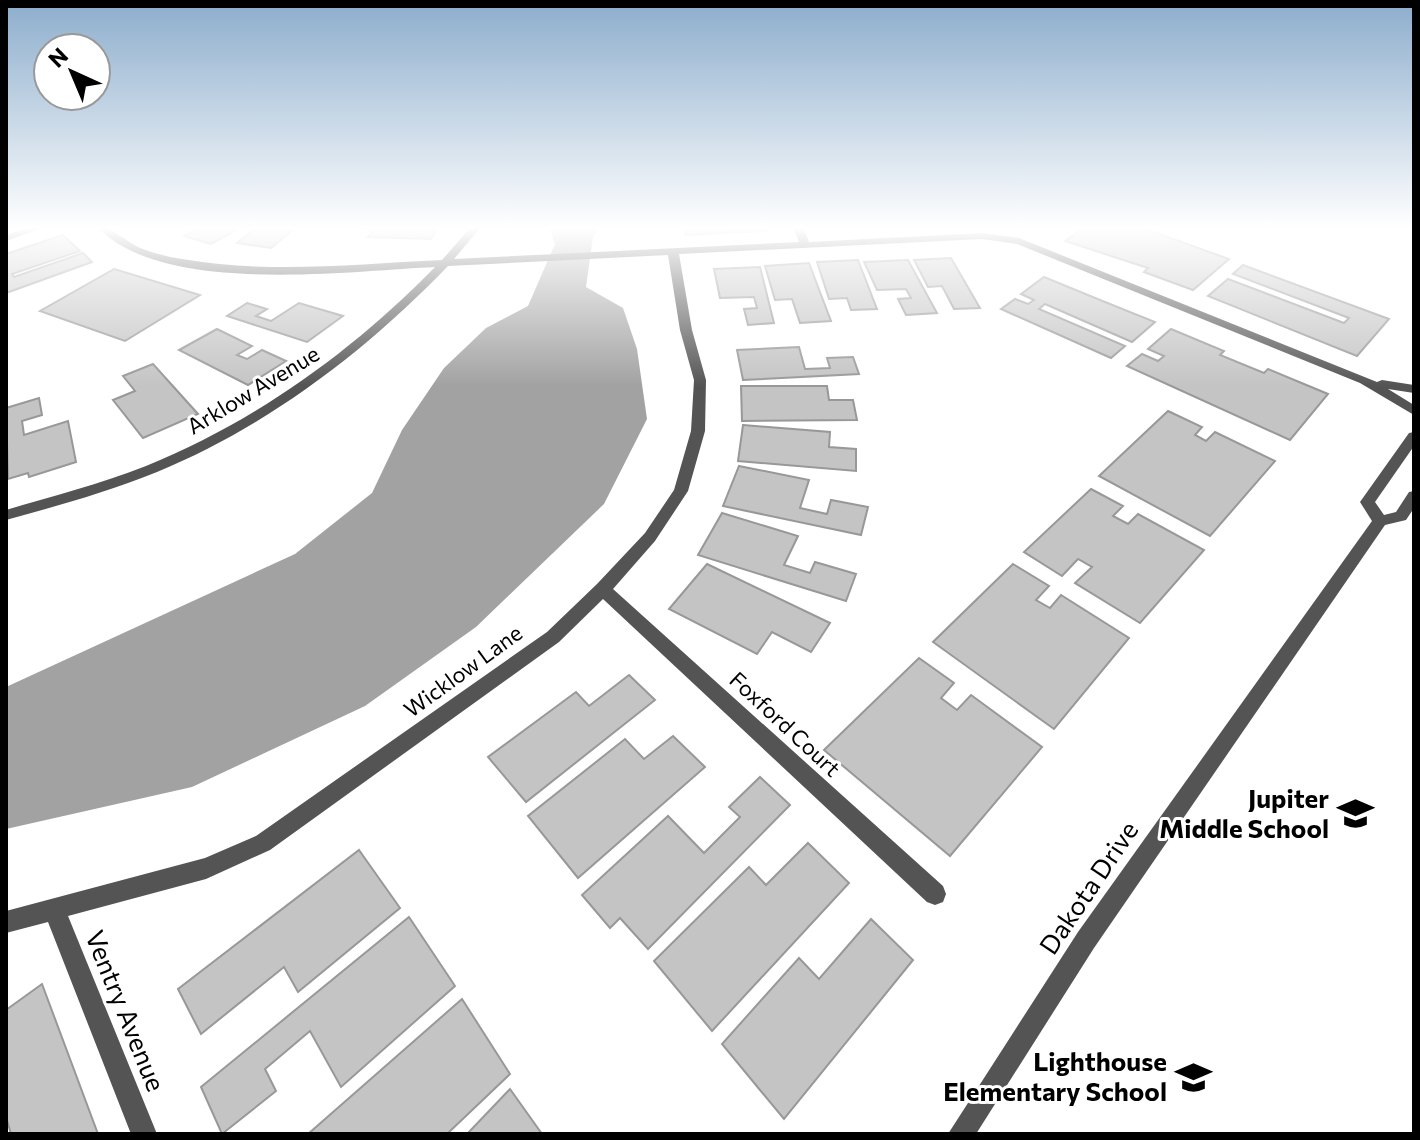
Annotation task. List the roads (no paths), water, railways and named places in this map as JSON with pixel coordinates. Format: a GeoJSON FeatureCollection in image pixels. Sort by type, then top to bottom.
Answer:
{"type":"FeatureCollection","features":[{"type":"Feature","properties":{"kind":"street","name":"Arklow Avenue"},"geometry":{"type":"LineString","coordinates":[[6,515],[91,490],[173,460],[258,413],[321,376],[400,312],[430,280]]}},
{"type":"Feature","properties":{"kind":"street","name":"Wicklow Lane"},"geometry":{"type":"LineString","coordinates":[[6,922],[206,868],[263,843],[553,637],[603,589],[650,537],[681,491],[698,431],[700,380],[686,330],[678,280]]}},
{"type":"Feature","properties":{"kind":"street"},"geometry":{"type":"LineString","coordinates":[[1117,280],[1365,380],[1414,411]]}},
{"type":"Feature","properties":{"kind":"street"},"geometry":{"type":"LineString","coordinates":[[1365,380],[1414,389]]}},
{"type":"Feature","properties":{"kind":"street"},"geometry":{"type":"LineString","coordinates":[[1380,521],[1367,502],[1414,436]]}},
{"type":"Feature","properties":{"kind":"street","name":"Dakota Drive"},"geometry":{"type":"LineString","coordinates":[[961,1134],[1086,940],[1380,521],[1401,516],[1414,496]]}},
{"type":"Feature","properties":{"kind":"street","name":"Foxford Court"},"geometry":{"type":"LineString","coordinates":[[603,589],[935,894]]}},
{"type":"Feature","properties":{"kind":"street","name":"Ventry Avenue"},"geometry":{"type":"LineString","coordinates":[[54,909],[144,1134]]}},
{"type":"Feature","properties":{"kind":"place","name":"Jupiter Middle School"},"geometry":{"type":"Point","coordinates":[1355,814]}},
{"type":"Feature","properties":{"kind":"place","name":"Lighthouse Elementary School"},"geometry":{"type":"Point","coordinates":[1193,1077]}}]}
